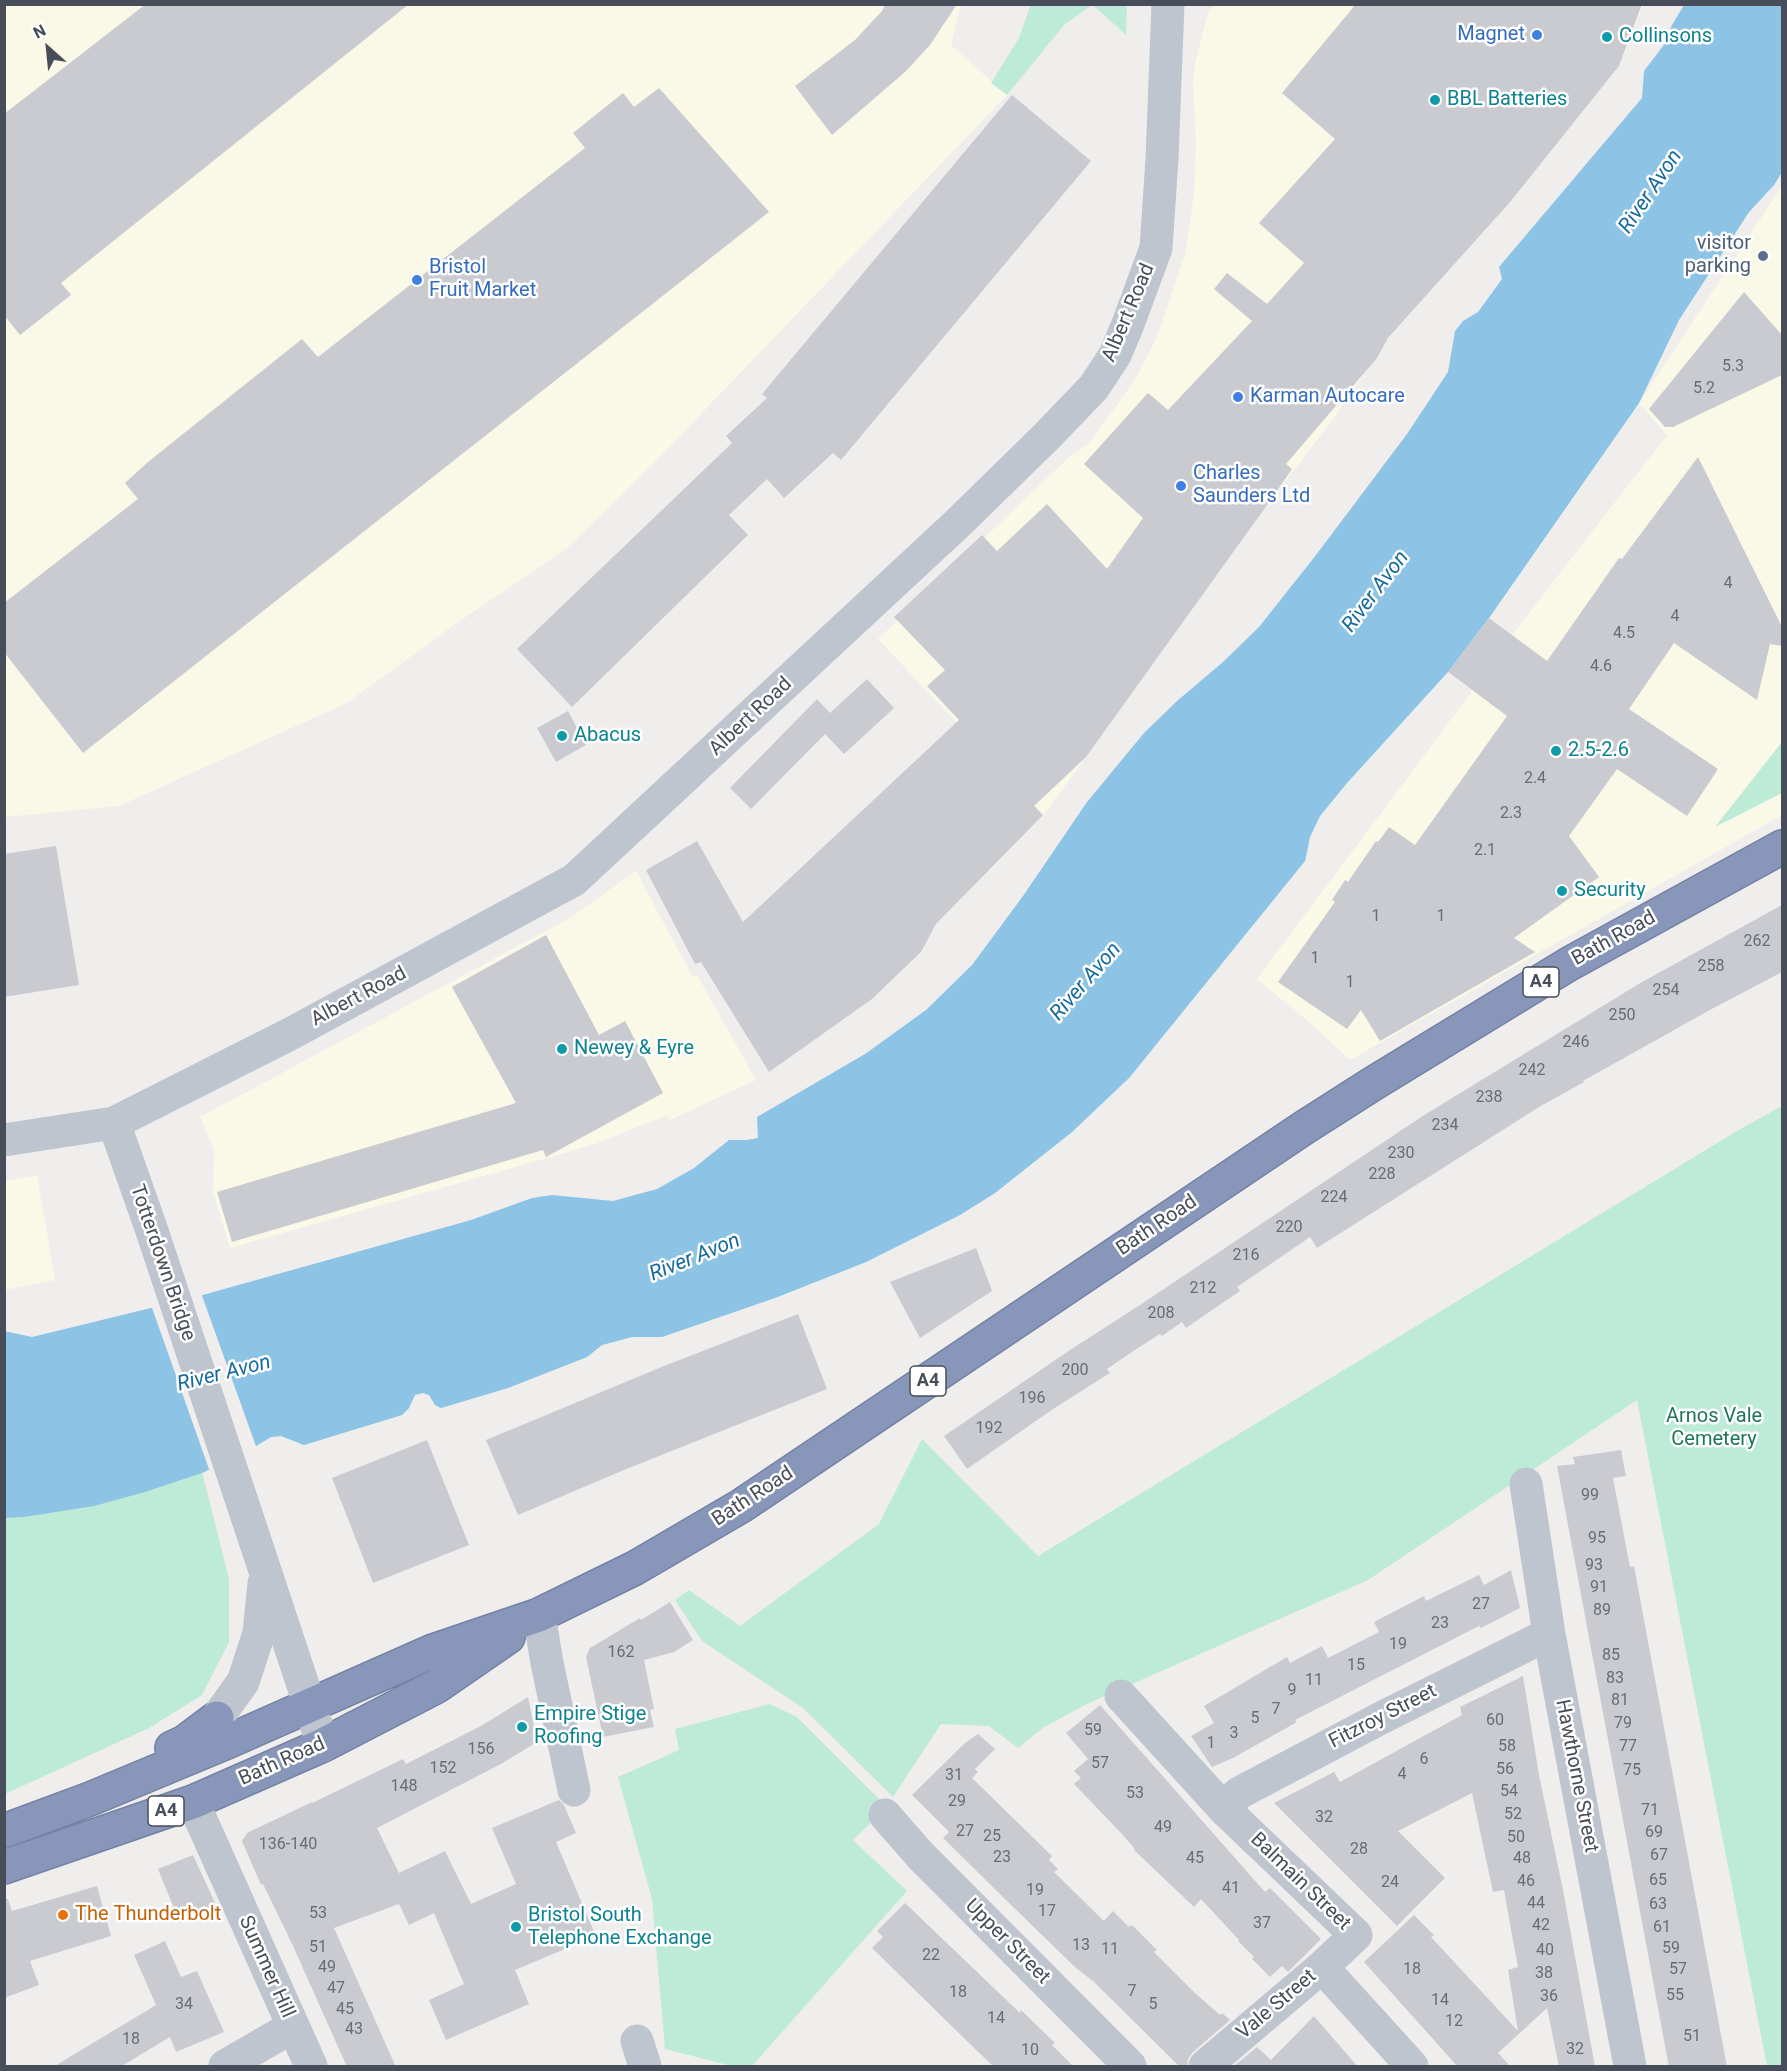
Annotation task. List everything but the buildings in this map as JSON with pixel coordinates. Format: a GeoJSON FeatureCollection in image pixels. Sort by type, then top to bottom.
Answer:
{"type":"FeatureCollection","features":[{"type":"Feature","properties":{"kind":"highway","name":"Bath Road"},"geometry":{"type":"LineString","coordinates":[[4,1829],[90,1799],[227,1742],[433,1651],[539,1615],[635,1568],[741,1506],[1285,1140],[1374,1083],[1569,964],[1782,847]]}},
{"type":"Feature","properties":{"kind":"highway","name":"Bath Road"},"geometry":{"type":"LineString","coordinates":[[4,1867],[193,1802],[323,1745],[437,1686],[539,1615]]}},
{"type":"Feature","properties":{"kind":"highway","name":"Bath Road"},"geometry":{"type":"LineString","coordinates":[[4,1829],[185,1742],[217,1718]]}},
{"type":"Feature","properties":{"kind":"street","name":"Albert Road"},"geometry":{"type":"LineString","coordinates":[[4,1140],[114,1123],[292,1033],[574,880],[958,523],[1094,387],[1115,355],[1128,324],[1156,248],[1168,4]]}},
{"type":"Feature","properties":{"kind":"street","name":"Totterdown Bridge"},"geometry":{"type":"LineString","coordinates":[[114,1123],[323,1745]]}},
{"type":"Feature","properties":{"kind":"street","name":"Hawthorne Street"},"geometry":{"type":"LineString","coordinates":[[1526,1484],[1549,1634],[1630,2067]]}},
{"type":"Feature","properties":{"kind":"street","name":"Totterdown Bridge"},"geometry":{"type":"LineString","coordinates":[[217,1718],[243,1682],[259,1633],[265,1575]]}},
{"type":"Feature","properties":{"kind":"street"},"geometry":{"type":"LineString","coordinates":[[539,1615],[574,1790]]}},
{"type":"Feature","properties":{"kind":"street","name":"Fitzroy Street"},"geometry":{"type":"LineString","coordinates":[[1223,1808],[1239,1793],[1259,1782],[1549,1634]]}},
{"type":"Feature","properties":{"kind":"street","name":"Balmain Street"},"geometry":{"type":"LineString","coordinates":[[1121,1696],[1223,1808],[1356,1935],[1322,1967]]}},
{"type":"Feature","properties":{"kind":"street","name":"Summer Hill"},"geometry":{"type":"LineString","coordinates":[[193,1802],[311,2067]]}},
{"type":"Feature","properties":{"kind":"street","name":"Upper Street"},"geometry":{"type":"LineString","coordinates":[[885,1815],[920,1855],[1130,2067]]}},
{"type":"Feature","properties":{"kind":"street"},"geometry":{"type":"LineString","coordinates":[[1322,1967],[1412,2067]]}},
{"type":"Feature","properties":{"kind":"street","name":"Vale Street"},"geometry":{"type":"LineString","coordinates":[[1205,2067],[1322,1967]]}},
{"type":"Feature","properties":{"kind":"street"},"geometry":{"type":"LineString","coordinates":[[225,2067],[292,2028]]}},
{"type":"Feature","properties":{"kind":"shaded area","name":"Bristol Fruit Market"},"geometry":{"type":"Polygon","coordinates":[[[5,5],[961,5],[951,45],[1007,95],[652,465],[566,549],[457,623],[347,703],[119,806],[5,817],[5,5]]]}},
{"type":"Feature","properties":{"kind":"shaded area"},"geometry":{"type":"Polygon","coordinates":[[[1214,5],[1643,5],[1619,66],[1511,201],[1388,338],[1334,418],[1270,501],[1044,815],[878,639],[1068,458],[1089,443],[1134,381],[1162,323],[1185,254],[1194,195],[1196,140],[1193,84],[1195,63],[1208,13],[1214,5]]]}},
{"type":"Feature","properties":{"kind":"shaded area"},"geometry":{"type":"Polygon","coordinates":[[[1782,186],[1782,815],[1350,1060],[1257,979],[1472,691],[1448,672],[1489,618],[1512,635],[1667,435],[1639,403],[1782,186]]]}},
{"type":"Feature","properties":{"kind":"shaded area"},"geometry":{"type":"Polygon","coordinates":[[[636,871],[692,976],[697,975],[756,1080],[670,1120],[667,1115],[598,1143],[230,1248],[213,1192],[214,1149],[200,1117],[568,919],[636,871]]]}},
{"type":"Feature","properties":{"kind":"shaded area"},"geometry":{"type":"Polygon","coordinates":[[[37,1175],[55,1280],[5,1290],[5,1181],[37,1175]]]}},
{"type":"Feature","properties":{"kind":"green space"},"geometry":{"type":"Polygon","coordinates":[[[1031,4],[1092,5],[1064,25],[1007,95],[991,83],[1019,38],[1031,4]]]}},
{"type":"Feature","properties":{"kind":"green space"},"geometry":{"type":"Polygon","coordinates":[[[1093,5],[1127,5],[1126,35],[1093,5]]]}},
{"type":"Feature","properties":{"kind":"green space"},"geometry":{"type":"Polygon","coordinates":[[[1782,172],[1774,185],[1749,212],[1679,320],[1639,403],[1489,618],[1448,672],[1320,816],[1310,837],[1305,861],[1129,1078],[1072,1132],[995,1193],[960,1215],[866,1262],[775,1298],[662,1337],[632,1337],[602,1345],[587,1357],[508,1388],[441,1408],[435,1405],[429,1395],[423,1393],[415,1395],[409,1408],[402,1415],[304,1445],[281,1436],[271,1437],[246,1452],[202,1472],[229,1579],[229,1642],[202,1695],[149,1728],[5,1794],[4,1464],[572,1327],[1531,472],[1782,172]]]}},
{"type":"Feature","properties":{"kind":"green space"},"geometry":{"type":"Polygon","coordinates":[[[1782,742],[1782,793],[1715,827],[1782,742]]]}},
{"type":"Feature","properties":{"kind":"green space","name":"Arnos Vale Cemetery"},"geometry":{"type":"Polygon","coordinates":[[[1782,1106],[1782,2066],[1767,2066],[1637,1400],[1368,1580],[1089,1703],[1044,1727],[1018,1748],[989,1726],[941,1724],[893,1797],[803,1708],[702,1641],[675,1600],[689,1590],[740,1626],[879,1524],[922,1439],[1038,1556],[1742,1128],[1782,1106]]]}},
{"type":"Feature","properties":{"kind":"green space"},"geometry":{"type":"Polygon","coordinates":[[[770,1704],[797,1717],[887,1807],[853,1840],[907,1891],[752,2066],[732,2066],[665,2049],[652,1899],[618,1777],[679,1750],[675,1729],[770,1704]]]}},
{"type":"Feature","properties":{"kind":"water","name":"River Avon"},"geometry":{"type":"Polygon","coordinates":[[[1684,5],[1782,5],[1782,172],[1774,185],[1749,212],[1679,320],[1639,403],[1489,618],[1448,672],[1320,816],[1310,837],[1305,861],[1129,1078],[1072,1132],[995,1193],[960,1215],[866,1262],[775,1298],[662,1337],[632,1337],[602,1345],[587,1357],[508,1388],[441,1408],[435,1405],[429,1395],[423,1393],[415,1395],[409,1408],[402,1415],[304,1445],[281,1436],[271,1437],[202,1473],[145,1492],[94,1506],[5,1518],[4,1331],[32,1337],[192,1298],[471,1220],[532,1198],[552,1195],[613,1201],[657,1189],[694,1168],[729,1140],[758,1138],[757,1117],[865,1054],[926,1010],[972,965],[1023,896],[1087,802],[1144,733],[1259,627],[1316,555],[1407,434],[1448,372],[1455,331],[1463,321],[1478,312],[1502,279],[1499,267],[1642,98],[1644,71],[1663,46],[1684,5]]]}},
{"type":"Feature","properties":{"kind":"pier"},"geometry":{"type":"Polygon","coordinates":[[[201,1293],[257,1449],[210,1472],[151,1305],[201,1293]]]}},
{"type":"Feature","properties":{"kind":"place","name":"Magnet"},"geometry":{"type":"Point","coordinates":[1537,35]}},
{"type":"Feature","properties":{"kind":"place","name":"Collinsons"},"geometry":{"type":"Point","coordinates":[1607,37]}},
{"type":"Feature","properties":{"kind":"place","name":"BBL Batteries"},"geometry":{"type":"Point","coordinates":[1435,100]}},
{"type":"Feature","properties":{"kind":"place","name":"visitor parking"},"geometry":{"type":"Point","coordinates":[1763,256]}},
{"type":"Feature","properties":{"kind":"place","name":"Bristol Fruit Market"},"geometry":{"type":"Point","coordinates":[417,280]}},
{"type":"Feature","properties":{"kind":"place","name":"Karman Autocare"},"geometry":{"type":"Point","coordinates":[1238,397]}},
{"type":"Feature","properties":{"kind":"place","name":"Charles Saunders Ltd"},"geometry":{"type":"Point","coordinates":[1181,486]}},
{"type":"Feature","properties":{"kind":"place","name":"Abacus"},"geometry":{"type":"Point","coordinates":[562,736]}},
{"type":"Feature","properties":{"kind":"place","name":"2.5-2.6"},"geometry":{"type":"Point","coordinates":[1556,751]}},
{"type":"Feature","properties":{"kind":"place","name":"Security"},"geometry":{"type":"Point","coordinates":[1562,891]}},
{"type":"Feature","properties":{"kind":"place","name":"Newey & Eyre"},"geometry":{"type":"Point","coordinates":[562,1049]}},
{"type":"Feature","properties":{"kind":"place","name":"Empire Stige Roofing"},"geometry":{"type":"Point","coordinates":[522,1727]}},
{"type":"Feature","properties":{"kind":"place","name":"The Thunderbolt"},"geometry":{"type":"Point","coordinates":[63,1915]}},
{"type":"Feature","properties":{"kind":"place","name":"Bristol South Telephone Exchange"},"geometry":{"type":"Point","coordinates":[516,1927]}}]}
